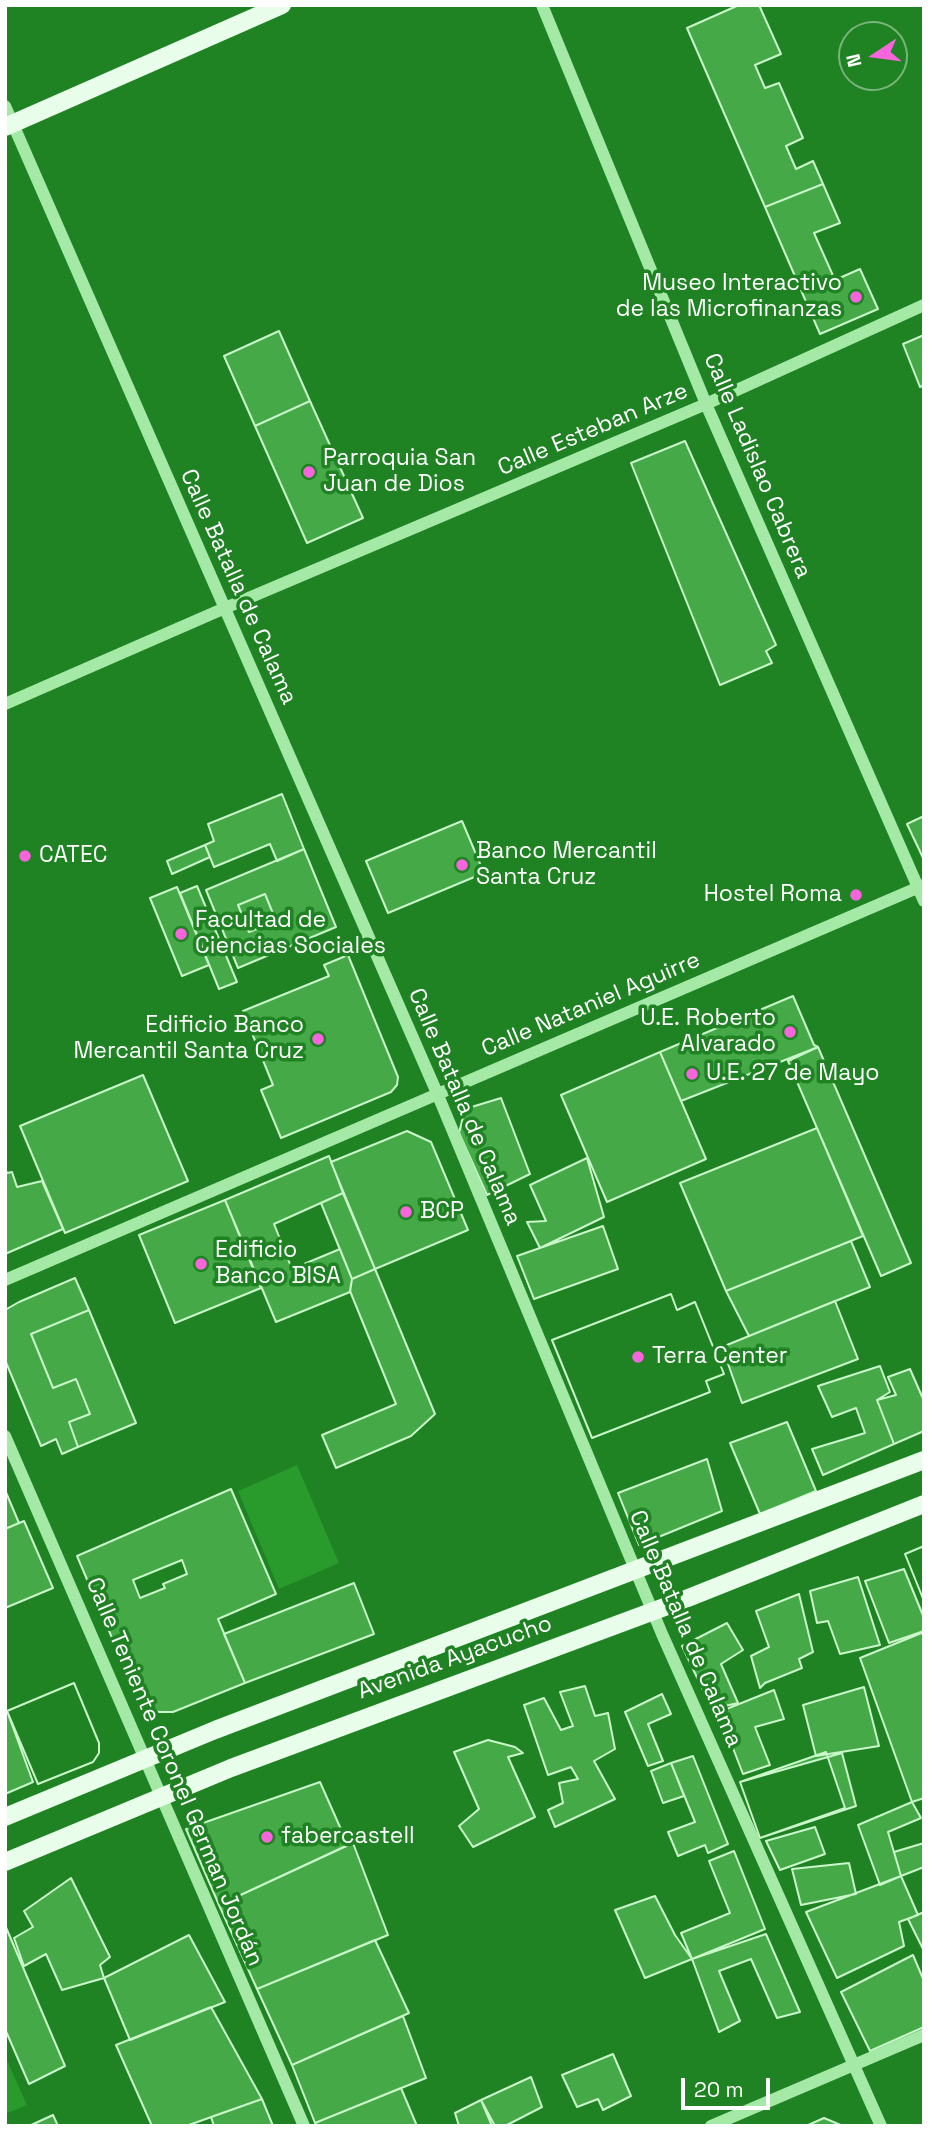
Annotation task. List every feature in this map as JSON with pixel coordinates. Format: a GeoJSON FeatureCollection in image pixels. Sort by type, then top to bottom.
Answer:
{"type":"FeatureCollection","features":[{"type":"Feature","properties":{"kind":"main road"},"geometry":{"type":"LineString","coordinates":[[9,126],[282,5]]}},
{"type":"Feature","properties":{"kind":"main road","name":"Avenida Ayacucho"},"geometry":{"type":"LineString","coordinates":[[5,1817],[215,1730],[924,1460]]}},
{"type":"Feature","properties":{"kind":"main road","name":"Avenida Ayacucho"},"geometry":{"type":"LineString","coordinates":[[5,1862],[231,1768],[652,1611],[924,1504]]}},
{"type":"Feature","properties":{"kind":"street","name":"Calle Ladislao Cabrera"},"geometry":{"type":"LineString","coordinates":[[542,5],[706,404],[921,887],[924,901]]}},
{"type":"Feature","properties":{"kind":"street","name":"Calle Batalla de Calama"},"geometry":{"type":"LineString","coordinates":[[5,106],[9,126],[225,608],[437,1093],[652,1611],[881,2126]]}},
{"type":"Feature","properties":{"kind":"street","name":"Calle Esteban Arze"},"geometry":{"type":"LineString","coordinates":[[5,704],[706,404],[924,305]]}},
{"type":"Feature","properties":{"kind":"street","name":"Calle Nataniel Aguirre"},"geometry":{"type":"LineString","coordinates":[[5,1280],[921,887]]}},
{"type":"Feature","properties":{"kind":"street","name":"Calle Teniente Coronel German Jordán"},"geometry":{"type":"LineString","coordinates":[[5,1436],[304,2126]]}},
{"type":"Feature","properties":{"kind":"street"},"geometry":{"type":"LineString","coordinates":[[711,2126],[924,2035]]}},
{"type":"Feature","properties":{"kind":"green space"},"geometry":{"type":"Polygon","coordinates":[[[297,1465],[339,1563],[279,1589],[238,1491],[297,1465]]]}},
{"type":"Feature","properties":{"kind":"green space"},"geometry":{"type":"Polygon","coordinates":[[[5,2056],[27,2105],[5,2114],[5,2056]]]}},
{"type":"Feature","properties":{"kind":"building"},"geometry":{"type":"Polygon","coordinates":[[[739,5],[759,5],[781,54],[755,65],[765,88],[779,83],[803,138],[786,146],[796,169],[813,161],[823,184],[765,207],[687,28],[739,5]]]}},
{"type":"Feature","properties":{"kind":"building"},"geometry":{"type":"Polygon","coordinates":[[[823,184],[840,223],[814,233],[835,280],[860,269],[878,309],[820,334],[765,207],[823,184]]]}},
{"type":"Feature","properties":{"kind":"building"},"geometry":{"type":"Polygon","coordinates":[[[279,331],[310,401],[255,426],[224,356],[279,331]]]}},
{"type":"Feature","properties":{"kind":"building"},"geometry":{"type":"Polygon","coordinates":[[[924,335],[924,385],[920,387],[903,344],[924,335]]]}},
{"type":"Feature","properties":{"kind":"building","name":"Parroquia San Juan de Dios"},"geometry":{"type":"Polygon","coordinates":[[[310,401],[363,518],[307,543],[255,426],[310,401]]]}},
{"type":"Feature","properties":{"kind":"building"},"geometry":{"type":"Polygon","coordinates":[[[685,441],[776,645],[766,651],[772,663],[720,685],[631,463],[685,441]]]}},
{"type":"Feature","properties":{"kind":"building"},"geometry":{"type":"Polygon","coordinates":[[[282,794],[304,849],[277,861],[270,844],[214,867],[205,845],[214,841],[208,824],[282,794]]]}},
{"type":"Feature","properties":{"kind":"building"},"geometry":{"type":"Polygon","coordinates":[[[924,816],[924,860],[907,824],[924,816]]]}},
{"type":"Feature","properties":{"kind":"building"},"geometry":{"type":"Polygon","coordinates":[[[462,821],[484,873],[388,913],[366,861],[462,821]]]}},
{"type":"Feature","properties":{"kind":"building"},"geometry":{"type":"Polygon","coordinates":[[[205,845],[210,857],[172,874],[167,861],[205,845]]]}},
{"type":"Feature","properties":{"kind":"building"},"geometry":{"type":"Polygon","coordinates":[[[304,849],[336,927],[238,968],[206,890],[304,849]],[[265,894],[238,905],[249,932],[276,921],[265,894]]]}},
{"type":"Feature","properties":{"kind":"building"},"geometry":{"type":"Polygon","coordinates":[[[197,886],[237,982],[219,989],[180,893],[197,886]]]}},
{"type":"Feature","properties":{"kind":"building"},"geometry":{"type":"Polygon","coordinates":[[[177,887],[209,965],[182,976],[150,898],[177,887]]]}},
{"type":"Feature","properties":{"kind":"building"},"geometry":{"type":"Polygon","coordinates":[[[265,894],[276,921],[249,932],[238,905],[265,894]]]}},
{"type":"Feature","properties":{"kind":"building","name":"Edificio Banco Mercantil Santa Cruz"},"geometry":{"type":"Polygon","coordinates":[[[348,955],[398,1077],[397,1085],[391,1092],[281,1138],[261,1090],[273,1085],[243,1011],[329,976],[324,965],[348,955]]]}},
{"type":"Feature","properties":{"kind":"building"},"geometry":{"type":"Polygon","coordinates":[[[793,996],[814,1045],[818,1047],[681,1101],[660,1052],[793,996]]]}},
{"type":"Feature","properties":{"kind":"building"},"geometry":{"type":"Polygon","coordinates":[[[818,1047],[911,1263],[881,1276],[788,1061],[818,1047]]]}},
{"type":"Feature","properties":{"kind":"building"},"geometry":{"type":"Polygon","coordinates":[[[660,1052],[706,1159],[607,1202],[561,1095],[660,1052]]]}},
{"type":"Feature","properties":{"kind":"building"},"geometry":{"type":"Polygon","coordinates":[[[143,1075],[188,1181],[65,1233],[20,1126],[143,1075]]]}},
{"type":"Feature","properties":{"kind":"building"},"geometry":{"type":"Polygon","coordinates":[[[501,1098],[530,1174],[487,1195],[459,1133],[465,1109],[501,1098]]]}},
{"type":"Feature","properties":{"kind":"building"},"geometry":{"type":"Polygon","coordinates":[[[817,1128],[863,1236],[726,1291],[680,1183],[817,1128]]]}},
{"type":"Feature","properties":{"kind":"building","name":"BCP"},"geometry":{"type":"Polygon","coordinates":[[[407,1131],[431,1142],[468,1230],[375,1269],[331,1162],[407,1131]]]}},
{"type":"Feature","properties":{"kind":"building"},"geometry":{"type":"Polygon","coordinates":[[[329,1156],[343,1193],[274,1224],[292,1269],[340,1249],[352,1279],[350,1292],[276,1322],[225,1200],[329,1156]]]}},
{"type":"Feature","properties":{"kind":"building"},"geometry":{"type":"Polygon","coordinates":[[[587,1158],[604,1217],[540,1248],[527,1222],[546,1221],[530,1185],[587,1158]]]}},
{"type":"Feature","properties":{"kind":"building"},"geometry":{"type":"Polygon","coordinates":[[[5,1169],[7,1173],[12,1172],[17,1187],[42,1181],[63,1229],[5,1254],[5,1169]]]}},
{"type":"Feature","properties":{"kind":"building"},"geometry":{"type":"Polygon","coordinates":[[[343,1193],[375,1269],[352,1279],[321,1203],[343,1193]]]}},
{"type":"Feature","properties":{"kind":"building","name":"Edificio Banco BISA"},"geometry":{"type":"Polygon","coordinates":[[[225,1200],[261,1288],[175,1323],[139,1235],[225,1200]]]}},
{"type":"Feature","properties":{"kind":"building"},"geometry":{"type":"Polygon","coordinates":[[[603,1226],[618,1269],[534,1299],[517,1256],[603,1226]]]}},
{"type":"Feature","properties":{"kind":"building"},"geometry":{"type":"Polygon","coordinates":[[[851,1241],[870,1287],[749,1336],[726,1291],[851,1241]]]}},
{"type":"Feature","properties":{"kind":"building"},"geometry":{"type":"Polygon","coordinates":[[[375,1269],[435,1414],[411,1436],[336,1468],[322,1435],[396,1404],[350,1291],[352,1279],[375,1269]]]}},
{"type":"Feature","properties":{"kind":"building"},"geometry":{"type":"Polygon","coordinates":[[[75,1278],[89,1310],[31,1334],[53,1388],[76,1379],[90,1414],[69,1422],[78,1447],[62,1454],[56,1439],[41,1446],[5,1360],[5,1310],[75,1278]]]}},
{"type":"Feature","properties":{"kind":"building","name":"Terra Center"},"geometry":{"type":"Polygon","coordinates":[[[671,1294],[677,1310],[695,1302],[724,1374],[706,1381],[710,1392],[592,1438],[552,1340],[671,1294]]]}},
{"type":"Feature","properties":{"kind":"building","name":"Terra Center"},"geometry":{"type":"Polygon","coordinates":[[[671,1294],[677,1310],[695,1302],[724,1374],[706,1381],[710,1392],[592,1438],[552,1340],[671,1294]]]}},
{"type":"Feature","properties":{"kind":"building"},"geometry":{"type":"Polygon","coordinates":[[[835,1301],[858,1359],[742,1403],[722,1347],[835,1301]]]}},
{"type":"Feature","properties":{"kind":"building"},"geometry":{"type":"Polygon","coordinates":[[[89,1310],[136,1423],[78,1447],[69,1422],[90,1414],[76,1379],[53,1388],[31,1334],[89,1310]]]}},
{"type":"Feature","properties":{"kind":"building"},"geometry":{"type":"Polygon","coordinates":[[[880,1366],[890,1392],[877,1400],[894,1444],[823,1475],[812,1449],[865,1433],[856,1408],[832,1417],[818,1386],[880,1366]]]}},
{"type":"Feature","properties":{"kind":"building"},"geometry":{"type":"Polygon","coordinates":[[[910,1369],[924,1401],[924,1431],[894,1444],[877,1400],[896,1395],[888,1377],[910,1369]]]}},
{"type":"Feature","properties":{"kind":"building"},"geometry":{"type":"Polygon","coordinates":[[[787,1422],[816,1491],[760,1514],[730,1443],[787,1422]]]}},
{"type":"Feature","properties":{"kind":"building"},"geometry":{"type":"Polygon","coordinates":[[[707,1459],[722,1511],[639,1545],[618,1493],[707,1459]]]}},
{"type":"Feature","properties":{"kind":"building"},"geometry":{"type":"Polygon","coordinates":[[[231,1489],[276,1594],[218,1619],[245,1683],[173,1712],[159,1712],[147,1708],[139,1700],[133,1687],[77,1556],[231,1489]],[[182,1560],[133,1580],[140,1598],[165,1588],[163,1584],[187,1574],[182,1560]]]}},
{"type":"Feature","properties":{"kind":"building"},"geometry":{"type":"Polygon","coordinates":[[[5,1490],[19,1523],[5,1529],[5,1490]]]}},
{"type":"Feature","properties":{"kind":"building"},"geometry":{"type":"Polygon","coordinates":[[[24,1521],[53,1588],[5,1608],[5,1529],[24,1521]]]}},
{"type":"Feature","properties":{"kind":"building"},"geometry":{"type":"Polygon","coordinates":[[[924,1546],[924,1601],[905,1554],[924,1546]]]}},
{"type":"Feature","properties":{"kind":"building"},"geometry":{"type":"Polygon","coordinates":[[[924,1546],[924,1601],[905,1554],[924,1546]]]}},
{"type":"Feature","properties":{"kind":"building"},"geometry":{"type":"Polygon","coordinates":[[[904,1569],[924,1618],[924,1631],[889,1643],[865,1581],[904,1569]]]}},
{"type":"Feature","properties":{"kind":"building"},"geometry":{"type":"Polygon","coordinates":[[[858,1577],[880,1645],[840,1654],[828,1621],[817,1623],[810,1591],[858,1577]]]}},
{"type":"Feature","properties":{"kind":"building"},"geometry":{"type":"Polygon","coordinates":[[[354,1583],[374,1634],[245,1683],[224,1634],[354,1583]]]}},
{"type":"Feature","properties":{"kind":"building"},"geometry":{"type":"Polygon","coordinates":[[[799,1594],[813,1652],[799,1659],[802,1668],[765,1683],[760,1688],[751,1656],[769,1647],[756,1611],[799,1594]]]}},
{"type":"Feature","properties":{"kind":"building"},"geometry":{"type":"Polygon","coordinates":[[[727,1623],[743,1650],[721,1664],[738,1703],[712,1709],[682,1646],[727,1623]]]}},
{"type":"Feature","properties":{"kind":"building"},"geometry":{"type":"Polygon","coordinates":[[[924,1632],[924,1798],[912,1802],[860,1658],[924,1632]]]}},
{"type":"Feature","properties":{"kind":"building"},"geometry":{"type":"Polygon","coordinates":[[[74,1683],[99,1743],[99,1753],[93,1762],[38,1784],[7,1711],[74,1683]]]}},
{"type":"Feature","properties":{"kind":"building"},"geometry":{"type":"Polygon","coordinates":[[[74,1683],[99,1743],[99,1753],[93,1762],[38,1784],[7,1711],[74,1683]]]}},
{"type":"Feature","properties":{"kind":"building"},"geometry":{"type":"Polygon","coordinates":[[[585,1686],[595,1716],[608,1713],[615,1749],[594,1761],[615,1799],[555,1827],[548,1810],[563,1803],[559,1783],[578,1779],[571,1767],[548,1775],[524,1705],[544,1698],[561,1730],[573,1726],[560,1692],[585,1686]]]}},
{"type":"Feature","properties":{"kind":"building"},"geometry":{"type":"Polygon","coordinates":[[[864,1687],[879,1746],[816,1756],[803,1705],[864,1687]]]}},
{"type":"Feature","properties":{"kind":"building"},"geometry":{"type":"Polygon","coordinates":[[[774,1690],[784,1719],[755,1727],[770,1765],[743,1774],[719,1712],[774,1690]]]}},
{"type":"Feature","properties":{"kind":"building"},"geometry":{"type":"Polygon","coordinates":[[[662,1694],[671,1714],[648,1724],[663,1761],[648,1766],[625,1712],[662,1694]]]}},
{"type":"Feature","properties":{"kind":"building"},"geometry":{"type":"Polygon","coordinates":[[[5,1711],[33,1782],[5,1794],[5,1711]]]}},
{"type":"Feature","properties":{"kind":"building"},"geometry":{"type":"Polygon","coordinates":[[[488,1740],[515,1747],[523,1753],[508,1757],[535,1817],[473,1847],[459,1826],[479,1809],[454,1752],[488,1740]]]}},
{"type":"Feature","properties":{"kind":"building"},"geometry":{"type":"Polygon","coordinates":[[[826,1752],[845,1808],[760,1838],[740,1782],[826,1752]]]}},
{"type":"Feature","properties":{"kind":"building"},"geometry":{"type":"Polygon","coordinates":[[[842,1753],[856,1806],[760,1838],[740,1782],[842,1753]]]}},
{"type":"Feature","properties":{"kind":"building"},"geometry":{"type":"Polygon","coordinates":[[[693,1756],[728,1844],[708,1853],[705,1845],[678,1856],[668,1832],[695,1822],[671,1763],[693,1756]]]}},
{"type":"Feature","properties":{"kind":"building"},"geometry":{"type":"Polygon","coordinates":[[[671,1763],[684,1796],[663,1803],[651,1771],[671,1763]]]}},
{"type":"Feature","properties":{"kind":"building","name":"fabercastell"},"geometry":{"type":"Polygon","coordinates":[[[320,1782],[348,1845],[219,1905],[186,1829],[320,1782]]]}},
{"type":"Feature","properties":{"kind":"building"},"geometry":{"type":"Polygon","coordinates":[[[912,1802],[921,1818],[888,1832],[901,1876],[880,1885],[858,1825],[912,1802]]]}},
{"type":"Feature","properties":{"kind":"building"},"geometry":{"type":"Polygon","coordinates":[[[815,1827],[825,1854],[780,1870],[766,1841],[815,1827]]]}},
{"type":"Feature","properties":{"kind":"building"},"geometry":{"type":"Polygon","coordinates":[[[353,1843],[388,1935],[257,1989],[219,1905],[353,1843]]]}},
{"type":"Feature","properties":{"kind":"building"},"geometry":{"type":"Polygon","coordinates":[[[924,1843],[924,1867],[901,1876],[894,1852],[924,1843]]]}},
{"type":"Feature","properties":{"kind":"building"},"geometry":{"type":"Polygon","coordinates":[[[734,1851],[765,1929],[692,1959],[681,1933],[730,1913],[709,1861],[734,1851]]]}},
{"type":"Feature","properties":{"kind":"building"},"geometry":{"type":"Polygon","coordinates":[[[849,1863],[856,1894],[801,1905],[792,1869],[849,1863]]]}},
{"type":"Feature","properties":{"kind":"building"},"geometry":{"type":"Polygon","coordinates":[[[901,1876],[918,1915],[899,1922],[904,1946],[837,1978],[806,1912],[901,1876]]]}},
{"type":"Feature","properties":{"kind":"building"},"geometry":{"type":"Polygon","coordinates":[[[71,1878],[110,1957],[100,1965],[104,1978],[62,1990],[46,1954],[24,1966],[14,1938],[33,1927],[24,1911],[71,1878]]]}},
{"type":"Feature","properties":{"kind":"building"},"geometry":{"type":"Polygon","coordinates":[[[655,1896],[675,1935],[692,1959],[645,1978],[615,1910],[655,1896]]]}},
{"type":"Feature","properties":{"kind":"building"},"geometry":{"type":"Polygon","coordinates":[[[924,1912],[924,1951],[908,1919],[924,1912]]]}},
{"type":"Feature","properties":{"kind":"building"},"geometry":{"type":"Polygon","coordinates":[[[5,1925],[65,2066],[29,2084],[5,2029],[5,1925]]]}},
{"type":"Feature","properties":{"kind":"building"},"geometry":{"type":"Polygon","coordinates":[[[766,1934],[800,2012],[777,2018],[751,1959],[719,1971],[740,2021],[719,2032],[692,1959],[766,1934]]]}},
{"type":"Feature","properties":{"kind":"building"},"geometry":{"type":"Polygon","coordinates":[[[189,1935],[225,2002],[130,2040],[104,1978],[189,1935]]]}},
{"type":"Feature","properties":{"kind":"building"},"geometry":{"type":"Polygon","coordinates":[[[375,1940],[409,2013],[292,2065],[257,1989],[375,1940]]]}},
{"type":"Feature","properties":{"kind":"building"},"geometry":{"type":"Polygon","coordinates":[[[913,1955],[924,1981],[924,2027],[870,2051],[841,1992],[913,1955]]]}},
{"type":"Feature","properties":{"kind":"building"},"geometry":{"type":"Polygon","coordinates":[[[211,2007],[262,2099],[186,2126],[152,2126],[116,2045],[211,2007]]]}},
{"type":"Feature","properties":{"kind":"building"},"geometry":{"type":"Polygon","coordinates":[[[403,2016],[426,2078],[315,2123],[292,2065],[403,2016]]]}},
{"type":"Feature","properties":{"kind":"building"},"geometry":{"type":"Polygon","coordinates":[[[613,2054],[631,2096],[603,2110],[598,2099],[577,2107],[562,2075],[613,2054]]]}},
{"type":"Feature","properties":{"kind":"building"},"geometry":{"type":"Polygon","coordinates":[[[531,2077],[542,2107],[505,2126],[495,2126],[481,2100],[531,2077]]]}},
{"type":"Feature","properties":{"kind":"building"},"geometry":{"type":"Polygon","coordinates":[[[401,2088],[417,2126],[316,2126],[315,2123],[401,2088]]]}},
{"type":"Feature","properties":{"kind":"building"},"geometry":{"type":"Polygon","coordinates":[[[262,2099],[273,2126],[214,2126],[211,2117],[262,2099]]]}},
{"type":"Feature","properties":{"kind":"building"},"geometry":{"type":"Polygon","coordinates":[[[481,2100],[492,2126],[459,2126],[455,2113],[481,2100]]]}},
{"type":"Feature","properties":{"kind":"building"},"geometry":{"type":"Polygon","coordinates":[[[53,2115],[58,2126],[29,2126],[53,2115]]]}},
{"type":"Feature","properties":{"kind":"building"},"geometry":{"type":"Polygon","coordinates":[[[824,2118],[843,2126],[806,2126],[824,2118]]]}},
{"type":"Feature","properties":{"kind":"place","name":"Museo Interactivo de las Microfinanzas"},"geometry":{"type":"Point","coordinates":[856,297]}},
{"type":"Feature","properties":{"kind":"place","name":"Parroquia San Juan de Dios"},"geometry":{"type":"Point","coordinates":[309,472]}},
{"type":"Feature","properties":{"kind":"place","name":"CATEC"},"geometry":{"type":"Point","coordinates":[25,856]}},
{"type":"Feature","properties":{"kind":"place","name":"Banco Mercantil Santa Cruz"},"geometry":{"type":"Point","coordinates":[462,865]}},
{"type":"Feature","properties":{"kind":"place","name":"Hostel Roma"},"geometry":{"type":"Point","coordinates":[856,895]}},
{"type":"Feature","properties":{"kind":"place","name":"Facultad de Ciencias Sociales"},"geometry":{"type":"Point","coordinates":[181,934]}},
{"type":"Feature","properties":{"kind":"place","name":"U.E. Roberto Alvarado"},"geometry":{"type":"Point","coordinates":[790,1032]}},
{"type":"Feature","properties":{"kind":"place","name":"Edificio Banco Mercantil Santa Cruz"},"geometry":{"type":"Point","coordinates":[318,1039]}},
{"type":"Feature","properties":{"kind":"place","name":"U.E. 27 de Mayo"},"geometry":{"type":"Point","coordinates":[692,1074]}},
{"type":"Feature","properties":{"kind":"place","name":"BCP"},"geometry":{"type":"Point","coordinates":[406,1212]}},
{"type":"Feature","properties":{"kind":"place","name":"Edificio Banco BISA"},"geometry":{"type":"Point","coordinates":[201,1264]}},
{"type":"Feature","properties":{"kind":"place","name":"Terra Center"},"geometry":{"type":"Point","coordinates":[638,1357]}},
{"type":"Feature","properties":{"kind":"place","name":"fabercastell"},"geometry":{"type":"Point","coordinates":[267,1837]}}]}
